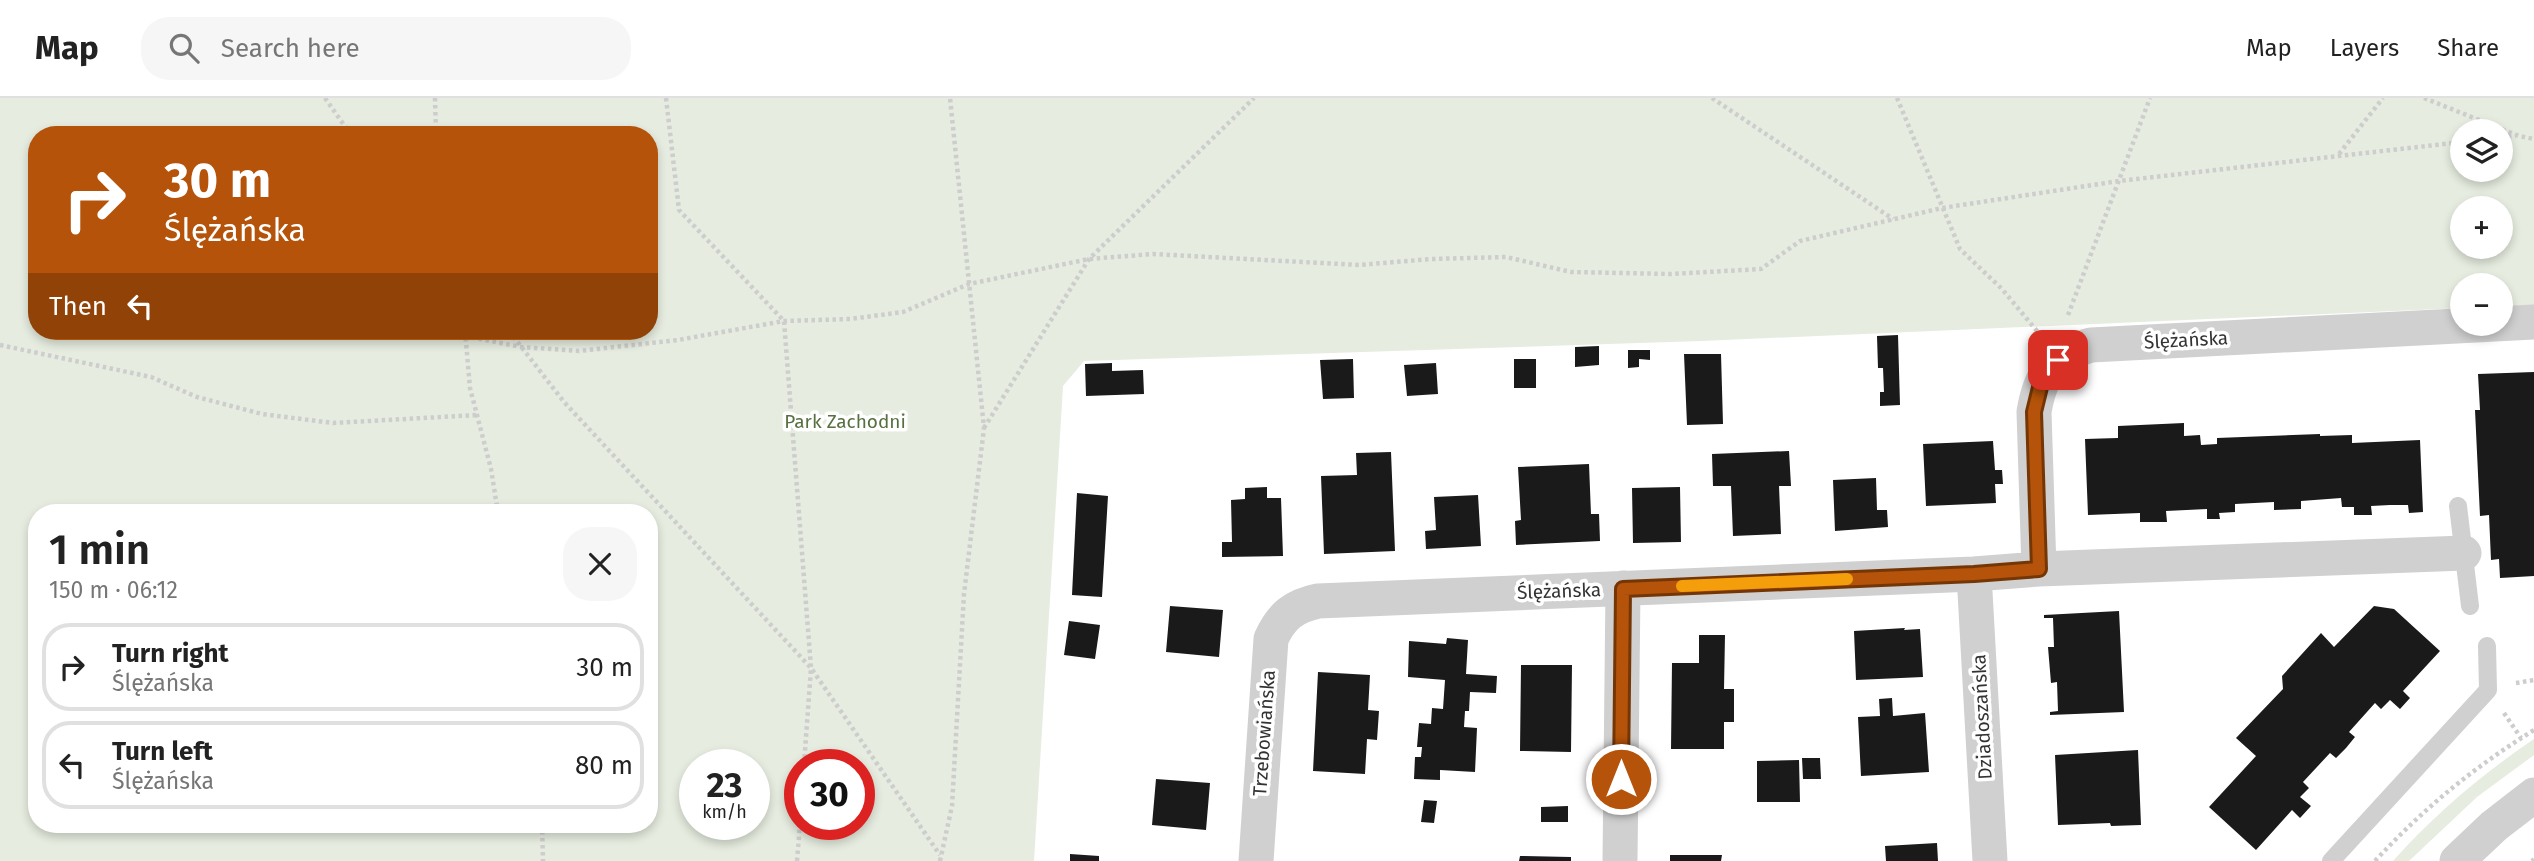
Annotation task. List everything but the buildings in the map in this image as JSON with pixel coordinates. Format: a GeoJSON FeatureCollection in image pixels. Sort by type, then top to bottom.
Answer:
{"type":"FeatureCollection","features":[{"type":"Feature","properties":{"kind":"street","name":"Ślężańska"},"geometry":{"type":"LineString","coordinates":[[2058,360],[2074,349],[2091,345],[2534,322]]}},
{"type":"Feature","properties":{"kind":"street"},"geometry":{"type":"LineString","coordinates":[[2039,569],[2034,412],[2042,379],[2058,360]]}},
{"type":"Feature","properties":{"kind":"street","name":"Ślężańska"},"geometry":{"type":"LineString","coordinates":[[1290,611],[1303,604],[1318,601],[2464,553]]}},
{"type":"Feature","properties":{"kind":"street","name":"Dziadoszańska"},"geometry":{"type":"LineString","coordinates":[[1974,574],[1990,861]]}},
{"type":"Feature","properties":{"kind":"street"},"geometry":{"type":"LineString","coordinates":[[1620,861],[1623,589]]}},
{"type":"Feature","properties":{"kind":"street","name":"Trzebowiańska"},"geometry":{"type":"LineString","coordinates":[[1255,861],[1271,639],[1278,623],[1290,611]]}},
{"type":"Feature","properties":{"kind":"street"},"geometry":{"type":"LineString","coordinates":[[2457,861],[2494,826],[2534,795]]}},
{"type":"Feature","properties":{"kind":"lane"},"geometry":{"type":"LineString","coordinates":[[2458,506],[2470,606]]}},
{"type":"Feature","properties":{"kind":"lane"},"geometry":{"type":"LineString","coordinates":[[2331,861],[2488,690],[2487,646]]}},
{"type":"Feature","properties":{"kind":"path"},"geometry":{"type":"LineString","coordinates":[[325,98],[345,126]]}},
{"type":"Feature","properties":{"kind":"path"},"geometry":{"type":"LineString","coordinates":[[435,98],[436,126]]}},
{"type":"Feature","properties":{"kind":"path"},"geometry":{"type":"LineString","coordinates":[[666,98],[679,210],[784,321],[811,668],[805,749]]}},
{"type":"Feature","properties":{"kind":"path"},"geometry":{"type":"LineString","coordinates":[[940,858],[951,806],[964,594],[984,428],[950,98]]}},
{"type":"Feature","properties":{"kind":"path"},"geometry":{"type":"LineString","coordinates":[[984,428],[1089,259],[1254,98]]}},
{"type":"Feature","properties":{"kind":"path"},"geometry":{"type":"LineString","coordinates":[[1712,98],[1893,219]]}},
{"type":"Feature","properties":{"kind":"path"},"geometry":{"type":"LineString","coordinates":[[1897,98],[1961,249],[2025,314],[2058,360]]}},
{"type":"Feature","properties":{"kind":"path"},"geometry":{"type":"LineString","coordinates":[[2058,360],[2066,320],[2150,98]]}},
{"type":"Feature","properties":{"kind":"path"},"geometry":{"type":"LineString","coordinates":[[2338,155],[2383,98]]}},
{"type":"Feature","properties":{"kind":"path"},"geometry":{"type":"LineString","coordinates":[[2424,98],[2534,139]]}},
{"type":"Feature","properties":{"kind":"path"},"geometry":{"type":"LineString","coordinates":[[2513,136],[2534,133]]}},
{"type":"Feature","properties":{"kind":"path"},"geometry":{"type":"LineString","coordinates":[[494,340],[522,347],[579,351],[678,340],[784,321],[850,319],[902,312],[969,284],[1089,259],[1153,254],[1359,265],[1506,257],[1571,272],[1671,274],[1761,269],[1800,240],[1942,208],[2119,181],[2450,143]]}},
{"type":"Feature","properties":{"kind":"path"},"geometry":{"type":"LineString","coordinates":[[466,340],[470,388],[491,469],[497,504]]}},
{"type":"Feature","properties":{"kind":"path"},"geometry":{"type":"LineString","coordinates":[[516,340],[564,402],[811,668],[940,858]]}},
{"type":"Feature","properties":{"kind":"path"},"geometry":{"type":"LineString","coordinates":[[0,345],[151,377],[197,397],[262,414],[333,423],[477,415]]}},
{"type":"Feature","properties":{"kind":"path"},"geometry":{"type":"LineString","coordinates":[[2375,861],[2426,808],[2491,758],[2534,730]]}},
{"type":"Feature","properties":{"kind":"path"},"geometry":{"type":"LineString","coordinates":[[542,833],[543,861]]}},
{"type":"Feature","properties":{"kind":"path"},"geometry":{"type":"LineString","coordinates":[[797,861],[799,840]]}},
{"type":"Feature","properties":{"kind":"green space","name":"Park Zachodni"},"geometry":{"type":"Polygon","coordinates":[[[0,98],[2534,98],[2534,305],[2513,306],[2513,273],[2450,273],[2450,309],[1701,341],[1084,361],[1063,386],[1034,861],[0,861],[0,98]]]}},
{"type":"Feature","properties":{"kind":"green space"},"geometry":{"type":"Polygon","coordinates":[[[2534,739],[2534,755],[2477,797],[2409,861],[2393,861],[2459,796],[2534,739]]]}},
{"type":"Feature","properties":{"kind":"slow traffic"},"geometry":{"type":"LineString","coordinates":[[1682,586],[1847,579]]}},
{"type":"Feature","properties":{"kind":"route"},"geometry":{"type":"LineString","coordinates":[[1621,779],[1623,589],[2039,569],[2034,412],[2042,379],[2058,360]]}}]}
